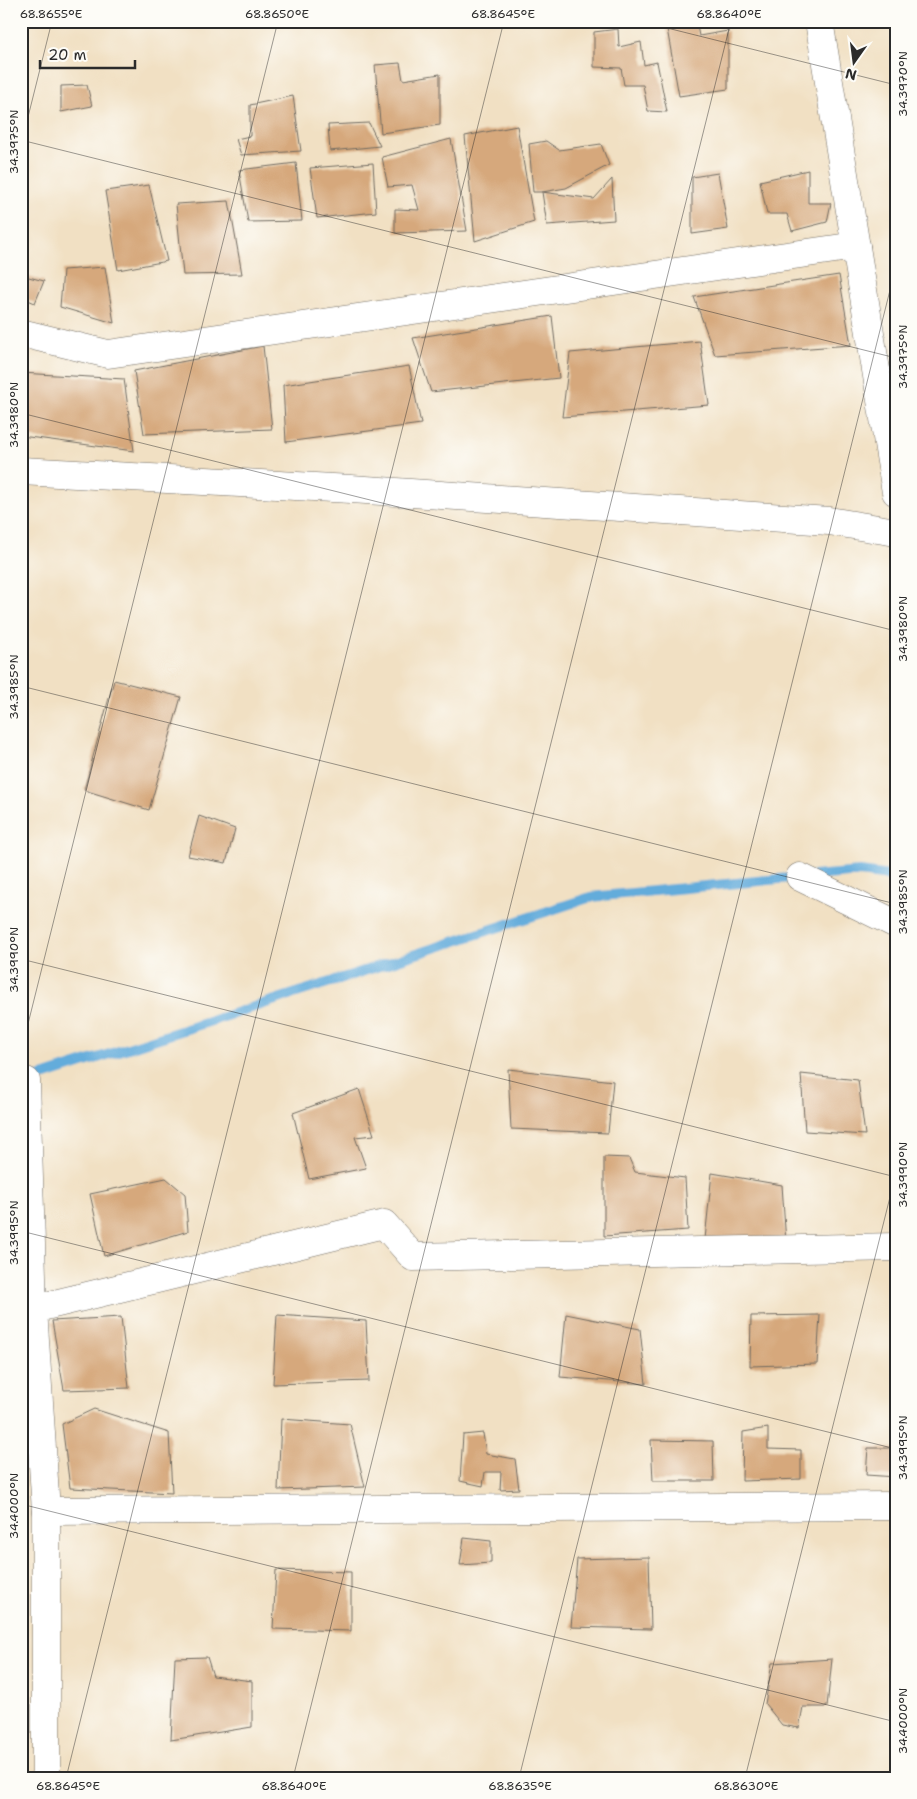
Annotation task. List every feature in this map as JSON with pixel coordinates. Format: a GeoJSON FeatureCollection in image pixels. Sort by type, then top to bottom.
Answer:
{"type":"FeatureCollection","features":[{"type":"Feature","properties":{"kind":"street"},"geometry":{"type":"LineString","coordinates":[[819,21],[896,492]]}},
{"type":"Feature","properties":{"kind":"street"},"geometry":{"type":"LineString","coordinates":[[21,334],[108,354],[856,246]]}},
{"type":"Feature","properties":{"kind":"street"},"geometry":{"type":"LineString","coordinates":[[21,472],[351,489],[829,521],[896,532]]}},
{"type":"Feature","properties":{"kind":"street"},"geometry":{"type":"LineString","coordinates":[[800,877],[896,924]]}},
{"type":"Feature","properties":{"kind":"street"},"geometry":{"type":"LineString","coordinates":[[26,1081],[27,1310],[46,1511],[46,1778]]}},
{"type":"Feature","properties":{"kind":"street"},"geometry":{"type":"LineString","coordinates":[[27,1310],[384,1224],[412,1257],[896,1247]]}},
{"type":"Feature","properties":{"kind":"street"},"geometry":{"type":"LineString","coordinates":[[46,1511],[896,1506]]}},
{"type":"Feature","properties":{"kind":"building"},"geometry":{"type":"Polygon","coordinates":[[[696,21],[699,36],[728,31],[728,89],[679,96],[666,23],[696,21]]]}},
{"type":"Feature","properties":{"kind":"building"},"geometry":{"type":"Polygon","coordinates":[[[618,29],[619,47],[641,42],[644,65],[657,62],[667,112],[648,111],[643,85],[624,85],[621,68],[594,67],[594,32],[618,29]]]}},
{"type":"Feature","properties":{"kind":"building"},"geometry":{"type":"Polygon","coordinates":[[[400,63],[403,80],[440,74],[440,125],[381,133],[375,65],[400,63]]]}},
{"type":"Feature","properties":{"kind":"building"},"geometry":{"type":"Polygon","coordinates":[[[87,85],[92,106],[61,112],[61,86],[87,85]]]}},
{"type":"Feature","properties":{"kind":"building"},"geometry":{"type":"Polygon","coordinates":[[[293,96],[301,151],[241,155],[236,139],[250,136],[250,105],[293,96]]]}},
{"type":"Feature","properties":{"kind":"building"},"geometry":{"type":"Polygon","coordinates":[[[369,123],[380,146],[330,151],[328,125],[369,123]]]}},
{"type":"Feature","properties":{"kind":"building"},"geometry":{"type":"Polygon","coordinates":[[[517,126],[534,222],[475,241],[465,136],[517,126]]]}},
{"type":"Feature","properties":{"kind":"building"},"geometry":{"type":"Polygon","coordinates":[[[451,139],[467,231],[395,233],[395,209],[419,210],[412,185],[388,187],[382,157],[451,139]]]}},
{"type":"Feature","properties":{"kind":"building"},"geometry":{"type":"Polygon","coordinates":[[[546,141],[559,150],[601,144],[609,165],[566,188],[533,192],[529,144],[546,141]]]}},
{"type":"Feature","properties":{"kind":"building"},"geometry":{"type":"Polygon","coordinates":[[[296,163],[302,221],[248,222],[239,170],[296,163]]]}},
{"type":"Feature","properties":{"kind":"building"},"geometry":{"type":"Polygon","coordinates":[[[373,163],[376,212],[317,218],[310,168],[373,163]]]}},
{"type":"Feature","properties":{"kind":"building"},"geometry":{"type":"Polygon","coordinates":[[[808,170],[808,203],[831,203],[827,222],[792,231],[787,214],[767,214],[760,181],[808,170]]]}},
{"type":"Feature","properties":{"kind":"building"},"geometry":{"type":"Polygon","coordinates":[[[21,172],[28,174],[22,192],[21,192],[21,172]]]}},
{"type":"Feature","properties":{"kind":"building"},"geometry":{"type":"Polygon","coordinates":[[[718,173],[728,229],[692,234],[692,177],[718,173]]]}},
{"type":"Feature","properties":{"kind":"building"},"geometry":{"type":"Polygon","coordinates":[[[612,179],[614,220],[547,225],[542,192],[594,199],[612,179]]]}},
{"type":"Feature","properties":{"kind":"building"},"geometry":{"type":"Polygon","coordinates":[[[149,185],[167,261],[118,270],[105,191],[149,185]]]}},
{"type":"Feature","properties":{"kind":"building"},"geometry":{"type":"Polygon","coordinates":[[[229,201],[242,274],[183,275],[176,204],[229,201]]]}},
{"type":"Feature","properties":{"kind":"building"},"geometry":{"type":"Polygon","coordinates":[[[105,267],[114,323],[60,307],[63,270],[105,267]]]}},
{"type":"Feature","properties":{"kind":"building"},"geometry":{"type":"Polygon","coordinates":[[[21,275],[44,281],[35,303],[21,297],[21,275]]]}},
{"type":"Feature","properties":{"kind":"building"},"geometry":{"type":"Polygon","coordinates":[[[839,275],[851,345],[715,355],[694,297],[839,275]]]}},
{"type":"Feature","properties":{"kind":"building"},"geometry":{"type":"Polygon","coordinates":[[[552,316],[559,378],[431,392],[413,338],[552,316]]]}},
{"type":"Feature","properties":{"kind":"building"},"geometry":{"type":"Polygon","coordinates":[[[700,341],[709,405],[562,417],[570,353],[700,341]]]}},
{"type":"Feature","properties":{"kind":"building"},"geometry":{"type":"Polygon","coordinates":[[[263,346],[272,429],[144,434],[134,371],[263,346]]]}},
{"type":"Feature","properties":{"kind":"building"},"geometry":{"type":"Polygon","coordinates":[[[409,366],[421,424],[286,442],[283,385],[409,366]]]}},
{"type":"Feature","properties":{"kind":"building"},"geometry":{"type":"Polygon","coordinates":[[[21,373],[124,379],[134,451],[21,436],[21,373]]]}},
{"type":"Feature","properties":{"kind":"building"},"geometry":{"type":"Polygon","coordinates":[[[114,680],[181,697],[149,810],[84,790],[114,680]]]}},
{"type":"Feature","properties":{"kind":"building"},"geometry":{"type":"Polygon","coordinates":[[[199,816],[235,829],[226,863],[188,856],[199,816]]]}},
{"type":"Feature","properties":{"kind":"building"},"geometry":{"type":"Polygon","coordinates":[[[508,1069],[613,1081],[608,1133],[511,1129],[508,1069]]]}},
{"type":"Feature","properties":{"kind":"building"},"geometry":{"type":"Polygon","coordinates":[[[801,1074],[858,1080],[865,1135],[805,1131],[801,1074]]]}},
{"type":"Feature","properties":{"kind":"building"},"geometry":{"type":"Polygon","coordinates":[[[359,1089],[374,1135],[355,1137],[366,1168],[309,1179],[293,1113],[359,1089]]]}},
{"type":"Feature","properties":{"kind":"building"},"geometry":{"type":"Polygon","coordinates":[[[604,1157],[629,1158],[635,1172],[685,1178],[688,1230],[604,1236],[604,1157]]]}},
{"type":"Feature","properties":{"kind":"building"},"geometry":{"type":"Polygon","coordinates":[[[712,1173],[782,1185],[786,1243],[705,1239],[712,1173]]]}},
{"type":"Feature","properties":{"kind":"building"},"geometry":{"type":"Polygon","coordinates":[[[166,1178],[185,1194],[188,1231],[104,1256],[90,1194],[166,1178]]]}},
{"type":"Feature","properties":{"kind":"building"},"geometry":{"type":"Polygon","coordinates":[[[566,1314],[640,1329],[646,1384],[560,1377],[566,1314]]]}},
{"type":"Feature","properties":{"kind":"building"},"geometry":{"type":"Polygon","coordinates":[[[277,1315],[366,1321],[369,1381],[273,1384],[277,1315]]]}},
{"type":"Feature","properties":{"kind":"building"},"geometry":{"type":"Polygon","coordinates":[[[820,1315],[817,1364],[750,1366],[751,1316],[820,1315]]]}},
{"type":"Feature","properties":{"kind":"building"},"geometry":{"type":"Polygon","coordinates":[[[121,1317],[129,1388],[64,1390],[52,1321],[121,1317]]]}},
{"type":"Feature","properties":{"kind":"building"},"geometry":{"type":"Polygon","coordinates":[[[94,1409],[169,1433],[172,1493],[70,1488],[62,1424],[94,1409]]]}},
{"type":"Feature","properties":{"kind":"building"},"geometry":{"type":"Polygon","coordinates":[[[281,1419],[350,1424],[365,1487],[278,1490],[281,1419]]]}},
{"type":"Feature","properties":{"kind":"building"},"geometry":{"type":"Polygon","coordinates":[[[768,1428],[768,1449],[801,1450],[801,1479],[742,1481],[743,1432],[768,1428]]]}},
{"type":"Feature","properties":{"kind":"building"},"geometry":{"type":"Polygon","coordinates":[[[483,1433],[486,1454],[515,1459],[519,1489],[500,1490],[501,1472],[485,1472],[483,1486],[460,1481],[463,1435],[483,1433]]]}},
{"type":"Feature","properties":{"kind":"building"},"geometry":{"type":"Polygon","coordinates":[[[651,1440],[713,1441],[714,1481],[653,1481],[651,1440]]]}},
{"type":"Feature","properties":{"kind":"building"},"geometry":{"type":"Polygon","coordinates":[[[868,1448],[896,1448],[896,1477],[866,1475],[868,1448]]]}},
{"type":"Feature","properties":{"kind":"building"},"geometry":{"type":"Polygon","coordinates":[[[464,1538],[491,1541],[491,1563],[460,1565],[464,1538]]]}},
{"type":"Feature","properties":{"kind":"building"},"geometry":{"type":"Polygon","coordinates":[[[649,1557],[651,1629],[571,1627],[577,1559],[649,1557]]]}},
{"type":"Feature","properties":{"kind":"building"},"geometry":{"type":"Polygon","coordinates":[[[276,1570],[351,1572],[351,1631],[273,1629],[276,1570]]]}},
{"type":"Feature","properties":{"kind":"building"},"geometry":{"type":"Polygon","coordinates":[[[207,1657],[213,1676],[252,1681],[252,1727],[171,1740],[175,1658],[207,1657]]]}},
{"type":"Feature","properties":{"kind":"building"},"geometry":{"type":"Polygon","coordinates":[[[832,1659],[827,1707],[803,1707],[799,1728],[782,1725],[765,1704],[772,1663],[832,1659]]]}},
{"type":"Feature","properties":{"kind":"waterway"},"geometry":{"type":"LineString","coordinates":[[814,876],[860,872],[896,877]]}},
{"type":"Feature","properties":{"kind":"waterway"},"geometry":{"type":"LineString","coordinates":[[27,1081],[591,897],[800,877]]}}]}
